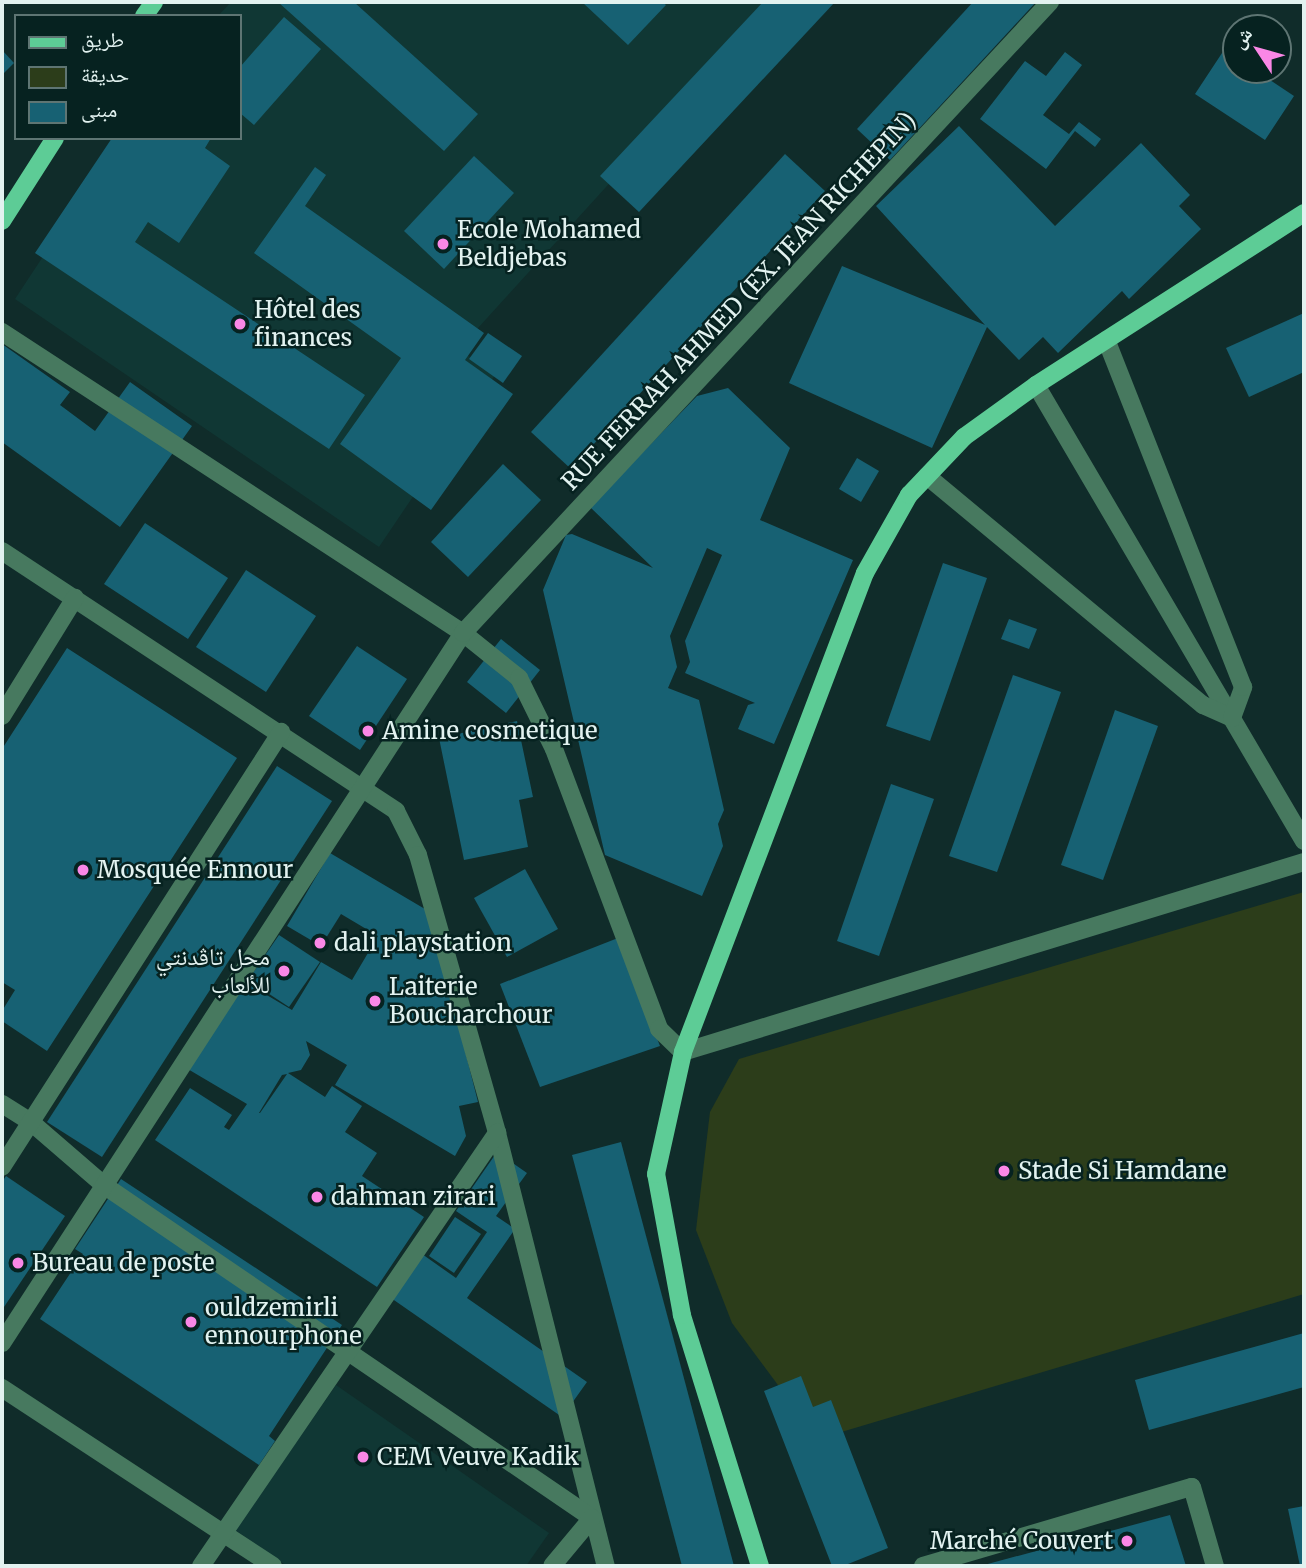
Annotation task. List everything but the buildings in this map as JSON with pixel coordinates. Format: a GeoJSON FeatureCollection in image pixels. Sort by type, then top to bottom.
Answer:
{"type":"FeatureCollection","features":[{"type":"Feature","properties":{"kind":"main road"},"geometry":{"type":"LineString","coordinates":[[2,221],[54,140]]}},
{"type":"Feature","properties":{"kind":"main road"},"geometry":{"type":"LineString","coordinates":[[760,1566],[682,1315],[656,1174],[683,1052],[865,573],[909,495],[964,437],[1037,385],[1304,214]]}},
{"type":"Feature","properties":{"kind":"street","name":"RUE FERRAH AHMED (EX. JEAN RICHEPIN)"},"geometry":{"type":"LineString","coordinates":[[2,1343],[463,633],[1050,2]]}},
{"type":"Feature","properties":{"kind":"street"},"geometry":{"type":"LineString","coordinates":[[2,332],[463,633],[519,678],[554,749],[659,1029],[683,1052],[1304,862]]}},
{"type":"Feature","properties":{"kind":"street"},"geometry":{"type":"LineString","coordinates":[[1106,340],[1243,687],[1232,718]]}},
{"type":"Feature","properties":{"kind":"street"},"geometry":{"type":"LineString","coordinates":[[1037,385],[1304,841]]}},
{"type":"Feature","properties":{"kind":"street"},"geometry":{"type":"LineString","coordinates":[[927,476],[1203,705],[1232,718]]}},
{"type":"Feature","properties":{"kind":"street"},"geometry":{"type":"LineString","coordinates":[[2,551],[281,732],[396,811],[418,856],[496,1133],[606,1566]]}},
{"type":"Feature","properties":{"kind":"street"},"geometry":{"type":"LineString","coordinates":[[2,716],[75,598]]}},
{"type":"Feature","properties":{"kind":"street"},"geometry":{"type":"LineString","coordinates":[[2,1167],[281,732]]}},
{"type":"Feature","properties":{"kind":"street"},"geometry":{"type":"LineString","coordinates":[[2,1104],[32,1123],[105,1186],[592,1518]]}},
{"type":"Feature","properties":{"kind":"street"},"geometry":{"type":"LineString","coordinates":[[201,1566],[350,1354],[496,1133]]}},
{"type":"Feature","properties":{"kind":"street"},"geometry":{"type":"LineString","coordinates":[[2,1388],[224,1531],[273,1566]]}},
{"type":"Feature","properties":{"kind":"street"},"geometry":{"type":"LineString","coordinates":[[923,1566],[1192,1487],[1215,1566]]}},
{"type":"Feature","properties":{"kind":"street"},"geometry":{"type":"LineString","coordinates":[[552,1566],[592,1518]]}},
{"type":"Feature","properties":{"kind":"shaded area"},"geometry":{"type":"Polygon","coordinates":[[[231,2],[774,2],[459,349],[495,375],[379,547],[15,299],[120,140],[242,140],[242,14],[220,14],[231,2]]]}},
{"type":"Feature","properties":{"kind":"shaded area","name":"CEM Veuve Kadik"},"geometry":{"type":"Polygon","coordinates":[[[336,1385],[549,1533],[526,1566],[287,1566],[235,1530],[336,1385]]]}},
{"type":"Feature","properties":{"kind":"green space","name":"Stade Si Hamdane"},"geometry":{"type":"Polygon","coordinates":[[[1304,892],[1304,1294],[818,1439],[732,1323],[696,1230],[710,1112],[739,1059],[1304,892]]]}},
{"type":"Feature","properties":{"kind":"place","name":"Ecole Mohamed Beldjebas"},"geometry":{"type":"Point","coordinates":[443,244]}},
{"type":"Feature","properties":{"kind":"place","name":"Hôtel des finances"},"geometry":{"type":"Point","coordinates":[240,324]}},
{"type":"Feature","properties":{"kind":"place","name":"Amine cosmetique"},"geometry":{"type":"Point","coordinates":[368,731]}},
{"type":"Feature","properties":{"kind":"place","name":"Mosquée Ennour"},"geometry":{"type":"Point","coordinates":[83,870]}},
{"type":"Feature","properties":{"kind":"place","name":"dali playstation"},"geometry":{"type":"Point","coordinates":[320,943]}},
{"type":"Feature","properties":{"kind":"place","name":"محل تاڨدنتي للألعاب"},"geometry":{"type":"Point","coordinates":[284,971]}},
{"type":"Feature","properties":{"kind":"place","name":"Laiterie Boucharchour"},"geometry":{"type":"Point","coordinates":[375,1001]}},
{"type":"Feature","properties":{"kind":"place","name":"Stade Si Hamdane"},"geometry":{"type":"Point","coordinates":[1004,1171]}},
{"type":"Feature","properties":{"kind":"place","name":"dahman zirari"},"geometry":{"type":"Point","coordinates":[317,1197]}},
{"type":"Feature","properties":{"kind":"place","name":"Bureau de poste"},"geometry":{"type":"Point","coordinates":[18,1263]}},
{"type":"Feature","properties":{"kind":"place","name":"ouldzemirli ennourphone"},"geometry":{"type":"Point","coordinates":[191,1322]}},
{"type":"Feature","properties":{"kind":"place","name":"CEM Veuve Kadik"},"geometry":{"type":"Point","coordinates":[363,1457]}},
{"type":"Feature","properties":{"kind":"place","name":"Marché Couvert"},"geometry":{"type":"Point","coordinates":[1127,1541]}}]}
